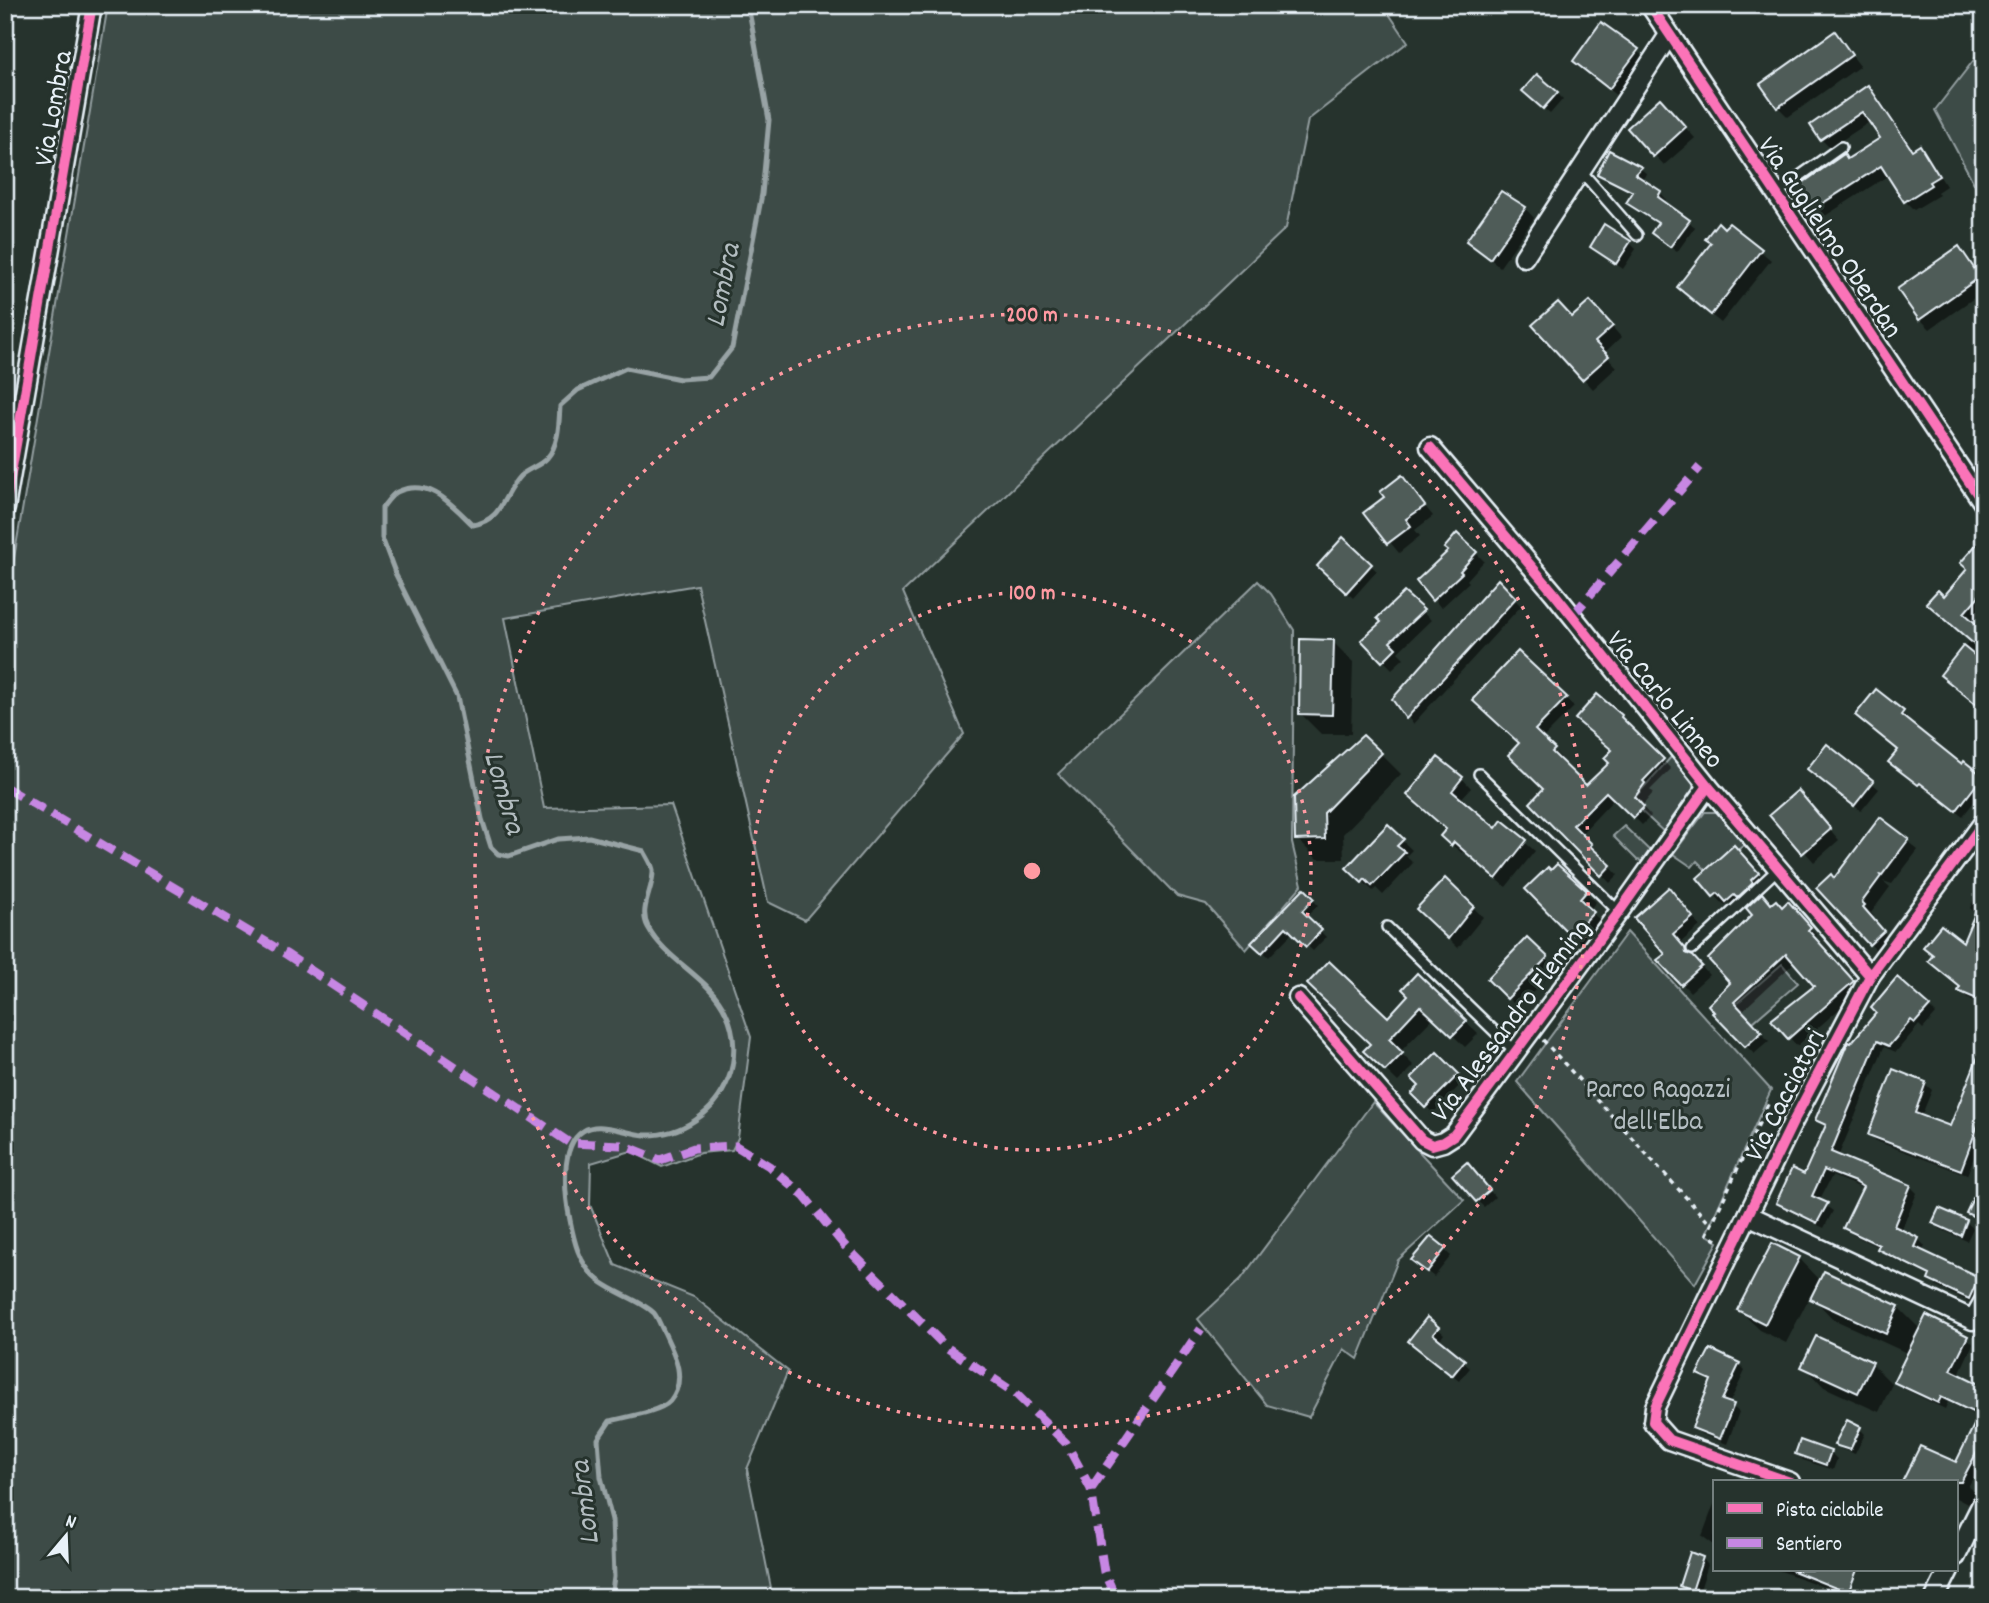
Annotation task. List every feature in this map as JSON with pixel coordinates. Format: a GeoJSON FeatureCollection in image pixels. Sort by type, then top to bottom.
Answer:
{"type":"FeatureCollection","features":[{"type":"Feature","properties":{"kind":"street","name":"Via Lombra"},"geometry":{"type":"LineString","coordinates":[[5,508],[92,5]]}},
{"type":"Feature","properties":{"kind":"street","name":"Via Guglielmo Oberdan"},"geometry":{"type":"LineString","coordinates":[[1650,5],[1981,494]]}},
{"type":"Feature","properties":{"kind":"street"},"geometry":{"type":"LineString","coordinates":[[1524,257],[1669,35]]}},
{"type":"Feature","properties":{"kind":"street","name":"Via Carlo Linneo"},"geometry":{"type":"LineString","coordinates":[[1430,447],[1554,593],[1708,786],[1870,976]]}},
{"type":"Feature","properties":{"kind":"street","name":"Via Alessandro Fleming"},"geometry":{"type":"LineString","coordinates":[[1298,998],[1422,1140],[1432,1145],[1443,1142],[1454,1135],[1619,912],[1708,786]]}},
{"type":"Feature","properties":{"kind":"street","name":"Via Cacciatori"},"geometry":{"type":"LineString","coordinates":[[1784,1480],[1669,1440],[1653,1422],[1655,1406],[1797,1113],[1870,976],[1984,822]]}},
{"type":"Feature","properties":{"kind":"street"},"geometry":{"type":"LineString","coordinates":[[1748,1215],[1973,1320],[1984,1301]]}},
{"type":"Feature","properties":{"kind":"street"},"geometry":{"type":"LineString","coordinates":[[1958,1546],[1984,1500]]}},
{"type":"Feature","properties":{"kind":"street"},"geometry":{"type":"LineString","coordinates":[[1935,1598],[1948,1572]]}},
{"type":"Feature","properties":{"kind":"lane","name":"Via Guglielmo Oberdan"},"geometry":{"type":"LineString","coordinates":[[1776,192],[1841,147]]}},
{"type":"Feature","properties":{"kind":"lane"},"geometry":{"type":"LineString","coordinates":[[1581,171],[1637,235]]}},
{"type":"Feature","properties":{"kind":"lane","name":"Via Alessandro Fleming"},"geometry":{"type":"LineString","coordinates":[[1479,774],[1619,912]]}},
{"type":"Feature","properties":{"kind":"lane"},"geometry":{"type":"LineString","coordinates":[[1692,949],[1779,868]]}},
{"type":"Feature","properties":{"kind":"lane","name":"Via Alessandro Fleming"},"geometry":{"type":"LineString","coordinates":[[1387,928],[1515,1051]]}},
{"type":"Feature","properties":{"kind":"path"},"geometry":{"type":"LineString","coordinates":[[1531,1028],[1711,1225],[1768,1104],[1777,1104],[1797,1113]]}},
{"type":"Feature","properties":{"kind":"green space"},"geometry":{"type":"Polygon","coordinates":[[[108,5],[1383,5],[1408,42],[1308,120],[1286,228],[903,592],[964,734],[805,920],[768,902],[697,585],[505,618],[544,808],[671,805],[751,1037],[738,1138],[732,1150],[700,1153],[662,1167],[631,1151],[591,1163],[590,1205],[615,1265],[694,1297],[788,1371],[747,1469],[773,1598],[5,1598],[5,611],[108,5]]]}},
{"type":"Feature","properties":{"kind":"green space"},"geometry":{"type":"Polygon","coordinates":[[[1984,47],[1984,189],[1977,189],[1935,110],[1984,47]]]}},
{"type":"Feature","properties":{"kind":"green space"},"geometry":{"type":"Polygon","coordinates":[[[1258,581],[1271,594],[1294,630],[1292,843],[1302,885],[1246,950],[1206,904],[1177,896],[1058,774],[1258,581]]]}},
{"type":"Feature","properties":{"kind":"green space"},"geometry":{"type":"Polygon","coordinates":[[[1672,756],[1693,778],[1693,799],[1666,834],[1640,810],[1635,797],[1672,756]]]}},
{"type":"Feature","properties":{"kind":"green space"},"geometry":{"type":"Polygon","coordinates":[[[1705,812],[1718,812],[1744,845],[1738,850],[1734,845],[1706,870],[1697,861],[1692,867],[1673,854],[1705,812]]]}},
{"type":"Feature","properties":{"kind":"green space"},"geometry":{"type":"Polygon","coordinates":[[[1624,826],[1651,852],[1642,861],[1637,860],[1613,836],[1624,826]]]}},
{"type":"Feature","properties":{"kind":"green space","name":"Parco Ragazzi dell'Elba"},"geometry":{"type":"Polygon","coordinates":[[[1627,932],[1771,1090],[1706,1234],[1718,1242],[1695,1284],[1517,1082],[1627,932]]]}},
{"type":"Feature","properties":{"kind":"green space"},"geometry":{"type":"Polygon","coordinates":[[[1782,964],[1798,983],[1753,1022],[1736,1004],[1782,964]]]}},
{"type":"Feature","properties":{"kind":"green space"},"geometry":{"type":"Polygon","coordinates":[[[1373,1102],[1464,1200],[1398,1260],[1358,1359],[1344,1349],[1309,1417],[1267,1405],[1198,1319],[1241,1279],[1373,1102]]]}},
{"type":"Feature","properties":{"kind":"building"},"geometry":{"type":"Polygon","coordinates":[[[1601,22],[1639,49],[1609,89],[1573,61],[1601,22]]]}},
{"type":"Feature","properties":{"kind":"building"},"geometry":{"type":"Polygon","coordinates":[[[1835,31],[1852,55],[1777,108],[1760,84],[1835,31]]]}},
{"type":"Feature","properties":{"kind":"building"},"geometry":{"type":"Polygon","coordinates":[[[1537,74],[1558,92],[1543,109],[1522,91],[1537,74]]]}},
{"type":"Feature","properties":{"kind":"building"},"geometry":{"type":"Polygon","coordinates":[[[1868,85],[1912,150],[1920,145],[1939,176],[1929,182],[1931,185],[1904,202],[1881,166],[1812,210],[1797,187],[1844,154],[1847,159],[1880,138],[1862,112],[1820,140],[1810,125],[1868,85]]]}},
{"type":"Feature","properties":{"kind":"building"},"geometry":{"type":"Polygon","coordinates":[[[1660,98],[1686,127],[1653,157],[1627,128],[1660,98]]]}},
{"type":"Feature","properties":{"kind":"building"},"geometry":{"type":"Polygon","coordinates":[[[1609,150],[1642,167],[1635,174],[1661,191],[1658,197],[1690,220],[1670,247],[1651,233],[1658,223],[1626,203],[1633,192],[1597,174],[1609,150]]]}},
{"type":"Feature","properties":{"kind":"building"},"geometry":{"type":"Polygon","coordinates":[[[1501,191],[1526,207],[1490,259],[1466,241],[1501,191]]]}},
{"type":"Feature","properties":{"kind":"building"},"geometry":{"type":"Polygon","coordinates":[[[1718,222],[1724,228],[1729,223],[1762,249],[1711,315],[1677,287],[1711,243],[1705,239],[1718,222]]]}},
{"type":"Feature","properties":{"kind":"building"},"geometry":{"type":"Polygon","coordinates":[[[1604,224],[1631,241],[1616,264],[1590,247],[1604,224]]]}},
{"type":"Feature","properties":{"kind":"building"},"geometry":{"type":"Polygon","coordinates":[[[1959,246],[1980,277],[1919,320],[1897,289],[1959,246]]]}},
{"type":"Feature","properties":{"kind":"building"},"geometry":{"type":"Polygon","coordinates":[[[1590,301],[1613,326],[1595,342],[1609,356],[1582,380],[1532,325],[1558,302],[1572,317],[1590,301]]]}},
{"type":"Feature","properties":{"kind":"building"},"geometry":{"type":"Polygon","coordinates":[[[1402,475],[1425,506],[1406,519],[1411,526],[1387,544],[1363,513],[1384,497],[1380,492],[1402,475]]]}},
{"type":"Feature","properties":{"kind":"building"},"geometry":{"type":"Polygon","coordinates":[[[1457,533],[1477,552],[1460,571],[1462,573],[1432,601],[1416,581],[1448,551],[1444,548],[1457,533]]]}},
{"type":"Feature","properties":{"kind":"building"},"geometry":{"type":"Polygon","coordinates":[[[1984,536],[1984,590],[1964,613],[1984,631],[1984,635],[1975,645],[1926,603],[1938,590],[1944,596],[1967,569],[1960,563],[1984,536]]]}},
{"type":"Feature","properties":{"kind":"building"},"geometry":{"type":"Polygon","coordinates":[[[1343,537],[1372,564],[1346,593],[1317,566],[1343,537]]]}},
{"type":"Feature","properties":{"kind":"building"},"geometry":{"type":"Polygon","coordinates":[[[1498,579],[1516,598],[1406,719],[1392,699],[1498,579]]]}},
{"type":"Feature","properties":{"kind":"building"},"geometry":{"type":"Polygon","coordinates":[[[1404,592],[1424,610],[1390,642],[1396,648],[1382,662],[1361,640],[1381,622],[1377,618],[1404,592]]]}},
{"type":"Feature","properties":{"kind":"building"},"geometry":{"type":"Polygon","coordinates":[[[1300,639],[1334,640],[1332,715],[1299,714],[1300,639]]]}},
{"type":"Feature","properties":{"kind":"building"},"geometry":{"type":"Polygon","coordinates":[[[1963,646],[1984,663],[1984,694],[1976,704],[1940,675],[1963,646]]]}},
{"type":"Feature","properties":{"kind":"building"},"geometry":{"type":"Polygon","coordinates":[[[1518,651],[1567,697],[1535,730],[1555,749],[1552,752],[1586,785],[1609,763],[1604,758],[1612,750],[1575,719],[1597,694],[1622,715],[1621,717],[1664,759],[1643,781],[1645,783],[1635,797],[1644,807],[1633,818],[1606,792],[1573,825],[1592,844],[1590,846],[1611,865],[1601,876],[1530,803],[1543,789],[1508,755],[1519,743],[1472,700],[1518,651]]]}},
{"type":"Feature","properties":{"kind":"building"},"geometry":{"type":"Polygon","coordinates":[[[1876,689],[1904,711],[1901,715],[1962,764],[1964,761],[1983,776],[1956,811],[1888,762],[1898,750],[1855,715],[1876,689]]]}},
{"type":"Feature","properties":{"kind":"building"},"geometry":{"type":"Polygon","coordinates":[[[1363,735],[1382,753],[1324,813],[1325,839],[1295,840],[1294,797],[1363,735]]]}},
{"type":"Feature","properties":{"kind":"building"},"geometry":{"type":"Polygon","coordinates":[[[1827,744],[1874,781],[1854,806],[1807,769],[1827,744]]]}},
{"type":"Feature","properties":{"kind":"building"},"geometry":{"type":"Polygon","coordinates":[[[1438,757],[1463,777],[1452,791],[1496,828],[1502,820],[1527,840],[1496,879],[1454,842],[1451,846],[1440,836],[1446,829],[1407,795],[1438,757]]]}},
{"type":"Feature","properties":{"kind":"building"},"geometry":{"type":"Polygon","coordinates":[[[1798,790],[1831,829],[1802,854],[1769,815],[1798,790]]]}},
{"type":"Feature","properties":{"kind":"building"},"geometry":{"type":"Polygon","coordinates":[[[1880,817],[1909,839],[1882,875],[1879,874],[1881,876],[1862,902],[1865,905],[1863,907],[1884,931],[1869,945],[1816,888],[1831,874],[1834,878],[1880,817]]]}},
{"type":"Feature","properties":{"kind":"building"},"geometry":{"type":"Polygon","coordinates":[[[1388,824],[1404,839],[1397,846],[1405,852],[1372,886],[1365,879],[1362,883],[1346,868],[1388,824]]]}},
{"type":"Feature","properties":{"kind":"building"},"geometry":{"type":"Polygon","coordinates":[[[1734,845],[1759,873],[1751,880],[1753,883],[1737,898],[1734,895],[1726,902],[1718,893],[1713,897],[1697,878],[1734,845]]]}},
{"type":"Feature","properties":{"kind":"building"},"geometry":{"type":"Polygon","coordinates":[[[1557,864],[1587,891],[1580,899],[1594,912],[1571,936],[1525,889],[1548,867],[1551,870],[1557,864]]]}},
{"type":"Feature","properties":{"kind":"building"},"geometry":{"type":"Polygon","coordinates":[[[1445,878],[1474,906],[1448,939],[1416,909],[1445,878]]]}},
{"type":"Feature","properties":{"kind":"building"},"geometry":{"type":"Polygon","coordinates":[[[1669,887],[1693,917],[1673,934],[1686,953],[1702,966],[1681,985],[1657,960],[1665,954],[1634,918],[1669,887]]]}},
{"type":"Feature","properties":{"kind":"building"},"geometry":{"type":"Polygon","coordinates":[[[1304,888],[1314,898],[1302,911],[1322,930],[1306,947],[1286,927],[1262,953],[1251,943],[1304,888]]]}},
{"type":"Feature","properties":{"kind":"building"},"geometry":{"type":"Polygon","coordinates":[[[1984,892],[1984,1002],[1958,991],[1960,987],[1928,961],[1933,955],[1923,947],[1941,925],[1963,942],[1984,892]]]}},
{"type":"Feature","properties":{"kind":"building"},"geometry":{"type":"Polygon","coordinates":[[[1762,893],[1771,904],[1776,900],[1782,907],[1788,901],[1811,927],[1808,930],[1854,981],[1788,1039],[1771,1020],[1814,986],[1786,954],[1734,1002],[1762,1032],[1745,1047],[1712,1013],[1714,1012],[1708,1005],[1730,983],[1708,959],[1752,915],[1746,908],[1762,893]]]}},
{"type":"Feature","properties":{"kind":"building"},"geometry":{"type":"Polygon","coordinates":[[[1527,937],[1548,957],[1507,999],[1487,979],[1527,937]]]}},
{"type":"Feature","properties":{"kind":"building"},"geometry":{"type":"Polygon","coordinates":[[[1329,961],[1388,1017],[1408,995],[1402,989],[1417,973],[1467,1021],[1452,1036],[1420,1006],[1389,1039],[1403,1053],[1385,1071],[1363,1051],[1370,1044],[1307,984],[1329,961]]]}},
{"type":"Feature","properties":{"kind":"building"},"geometry":{"type":"Polygon","coordinates":[[[1897,977],[1930,1006],[1915,1023],[1911,1020],[1889,1046],[1877,1041],[1831,1152],[1911,1185],[1894,1226],[1919,1238],[1915,1247],[1979,1277],[1969,1299],[1928,1280],[1930,1275],[1877,1249],[1879,1245],[1843,1228],[1863,1187],[1855,1182],[1824,1170],[1812,1196],[1828,1203],[1817,1223],[1776,1203],[1792,1168],[1804,1174],[1826,1125],[1815,1120],[1848,1042],[1851,1043],[1876,1013],[1871,1008],[1897,977]]]}},
{"type":"Feature","properties":{"kind":"building"},"geometry":{"type":"Polygon","coordinates":[[[1983,1044],[1984,1109],[1961,1170],[1868,1135],[1893,1069],[1926,1082],[1915,1113],[1950,1126],[1983,1044]]]}},
{"type":"Feature","properties":{"kind":"building"},"geometry":{"type":"Polygon","coordinates":[[[1437,1052],[1459,1074],[1425,1108],[1411,1094],[1419,1086],[1411,1078],[1437,1052]]]}},
{"type":"Feature","properties":{"kind":"building"},"geometry":{"type":"Polygon","coordinates":[[[1467,1162],[1490,1190],[1476,1202],[1452,1175],[1467,1162]]]}},
{"type":"Feature","properties":{"kind":"building"},"geometry":{"type":"Polygon","coordinates":[[[1973,1198],[1984,1203],[1984,1221],[1966,1213],[1973,1198]]]}},
{"type":"Feature","properties":{"kind":"building"},"geometry":{"type":"Polygon","coordinates":[[[1939,1208],[1967,1220],[1961,1236],[1932,1223],[1939,1208]]]}},
{"type":"Feature","properties":{"kind":"building"},"geometry":{"type":"Polygon","coordinates":[[[1431,1236],[1446,1248],[1427,1272],[1411,1260],[1431,1236]]]}},
{"type":"Feature","properties":{"kind":"building"},"geometry":{"type":"Polygon","coordinates":[[[1772,1243],[1800,1257],[1765,1324],[1737,1310],[1772,1243]]]}},
{"type":"Feature","properties":{"kind":"building"},"geometry":{"type":"Polygon","coordinates":[[[1824,1271],[1899,1306],[1886,1334],[1810,1299],[1824,1271]]]}},
{"type":"Feature","properties":{"kind":"building"},"geometry":{"type":"Polygon","coordinates":[[[1926,1315],[1968,1336],[1951,1370],[1984,1386],[1984,1456],[1977,1452],[1961,1482],[1903,1480],[1920,1446],[1956,1462],[1979,1415],[1941,1397],[1938,1403],[1893,1382],[1926,1315]]]}},
{"type":"Feature","properties":{"kind":"building"},"geometry":{"type":"Polygon","coordinates":[[[1427,1317],[1439,1327],[1433,1334],[1465,1360],[1452,1376],[1408,1341],[1427,1317]]]}},
{"type":"Feature","properties":{"kind":"building"},"geometry":{"type":"Polygon","coordinates":[[[1816,1336],[1873,1362],[1858,1393],[1801,1367],[1816,1336]]]}},
{"type":"Feature","properties":{"kind":"building"},"geometry":{"type":"Polygon","coordinates":[[[1710,1349],[1740,1363],[1722,1400],[1734,1404],[1720,1439],[1692,1428],[1711,1380],[1697,1374],[1710,1349]]]}},
{"type":"Feature","properties":{"kind":"building"},"geometry":{"type":"Polygon","coordinates":[[[1847,1420],[1861,1427],[1850,1450],[1834,1445],[1847,1420]]]}},
{"type":"Feature","properties":{"kind":"building"},"geometry":{"type":"Polygon","coordinates":[[[1800,1440],[1831,1451],[1826,1465],[1795,1454],[1800,1440]]]}},
{"type":"Feature","properties":{"kind":"building"},"geometry":{"type":"Polygon","coordinates":[[[1690,1552],[1703,1557],[1692,1591],[1679,1586],[1690,1552]]]}},
{"type":"Feature","properties":{"kind":"building"},"geometry":{"type":"Polygon","coordinates":[[[1796,1572],[1856,1572],[1848,1593],[1796,1572]]]}},
{"type":"Feature","properties":{"kind":"waterway","name":"Lombra"},"geometry":{"type":"LineString","coordinates":[[611,1598],[614,1577],[612,1520],[601,1477],[598,1439],[610,1421],[665,1405],[675,1393],[679,1375],[672,1349],[654,1313],[601,1282],[589,1271],[581,1258],[568,1210],[567,1159],[575,1138],[590,1128],[605,1127],[645,1135],[658,1134],[684,1127],[706,1112],[722,1092],[731,1072],[734,1055],[732,1029],[719,1000],[710,989],[666,950],[648,927],[645,906],[653,870],[644,851],[589,837],[558,839],[509,856],[498,854],[491,847],[482,819],[457,697],[396,575],[382,538],[382,508],[397,492],[420,488],[440,495],[473,525],[483,522],[501,506],[520,476],[544,461],[551,453],[558,434],[560,406],[578,390],[626,368],[680,379],[709,377],[732,348],[762,194],[769,120],[748,5]]}},
{"type":"Feature","properties":{"kind":"marked path"},"geometry":{"type":"LineString","coordinates":[[1572,616],[1700,467]]}},
{"type":"Feature","properties":{"kind":"marked path"},"geometry":{"type":"LineString","coordinates":[[5,787],[286,954],[570,1143],[623,1145],[660,1160],[694,1148],[736,1146],[769,1166],[804,1196],[844,1245],[946,1347],[1015,1393],[1066,1443],[1091,1489],[1104,1572],[1116,1598]]}},
{"type":"Feature","properties":{"kind":"marked path"},"geometry":{"type":"LineString","coordinates":[[1091,1489],[1201,1329]]}},
{"type":"Feature","properties":{"kind":"cycle path"},"geometry":{"type":"LineString","coordinates":[[5,508],[92,5]]}},
{"type":"Feature","properties":{"kind":"cycle path"},"geometry":{"type":"LineString","coordinates":[[1650,5],[1984,504]]}},
{"type":"Feature","properties":{"kind":"cycle path"},"geometry":{"type":"LineString","coordinates":[[1430,447],[1554,593],[1708,786],[1870,976]]}},
{"type":"Feature","properties":{"kind":"cycle path"},"geometry":{"type":"LineString","coordinates":[[1298,998],[1422,1140],[1432,1145],[1443,1142],[1454,1135],[1619,912],[1708,786]]}},
{"type":"Feature","properties":{"kind":"cycle path"},"geometry":{"type":"LineString","coordinates":[[1784,1480],[1669,1440],[1653,1422],[1655,1407],[1793,1122],[1870,976],[1984,822]]}}]}
